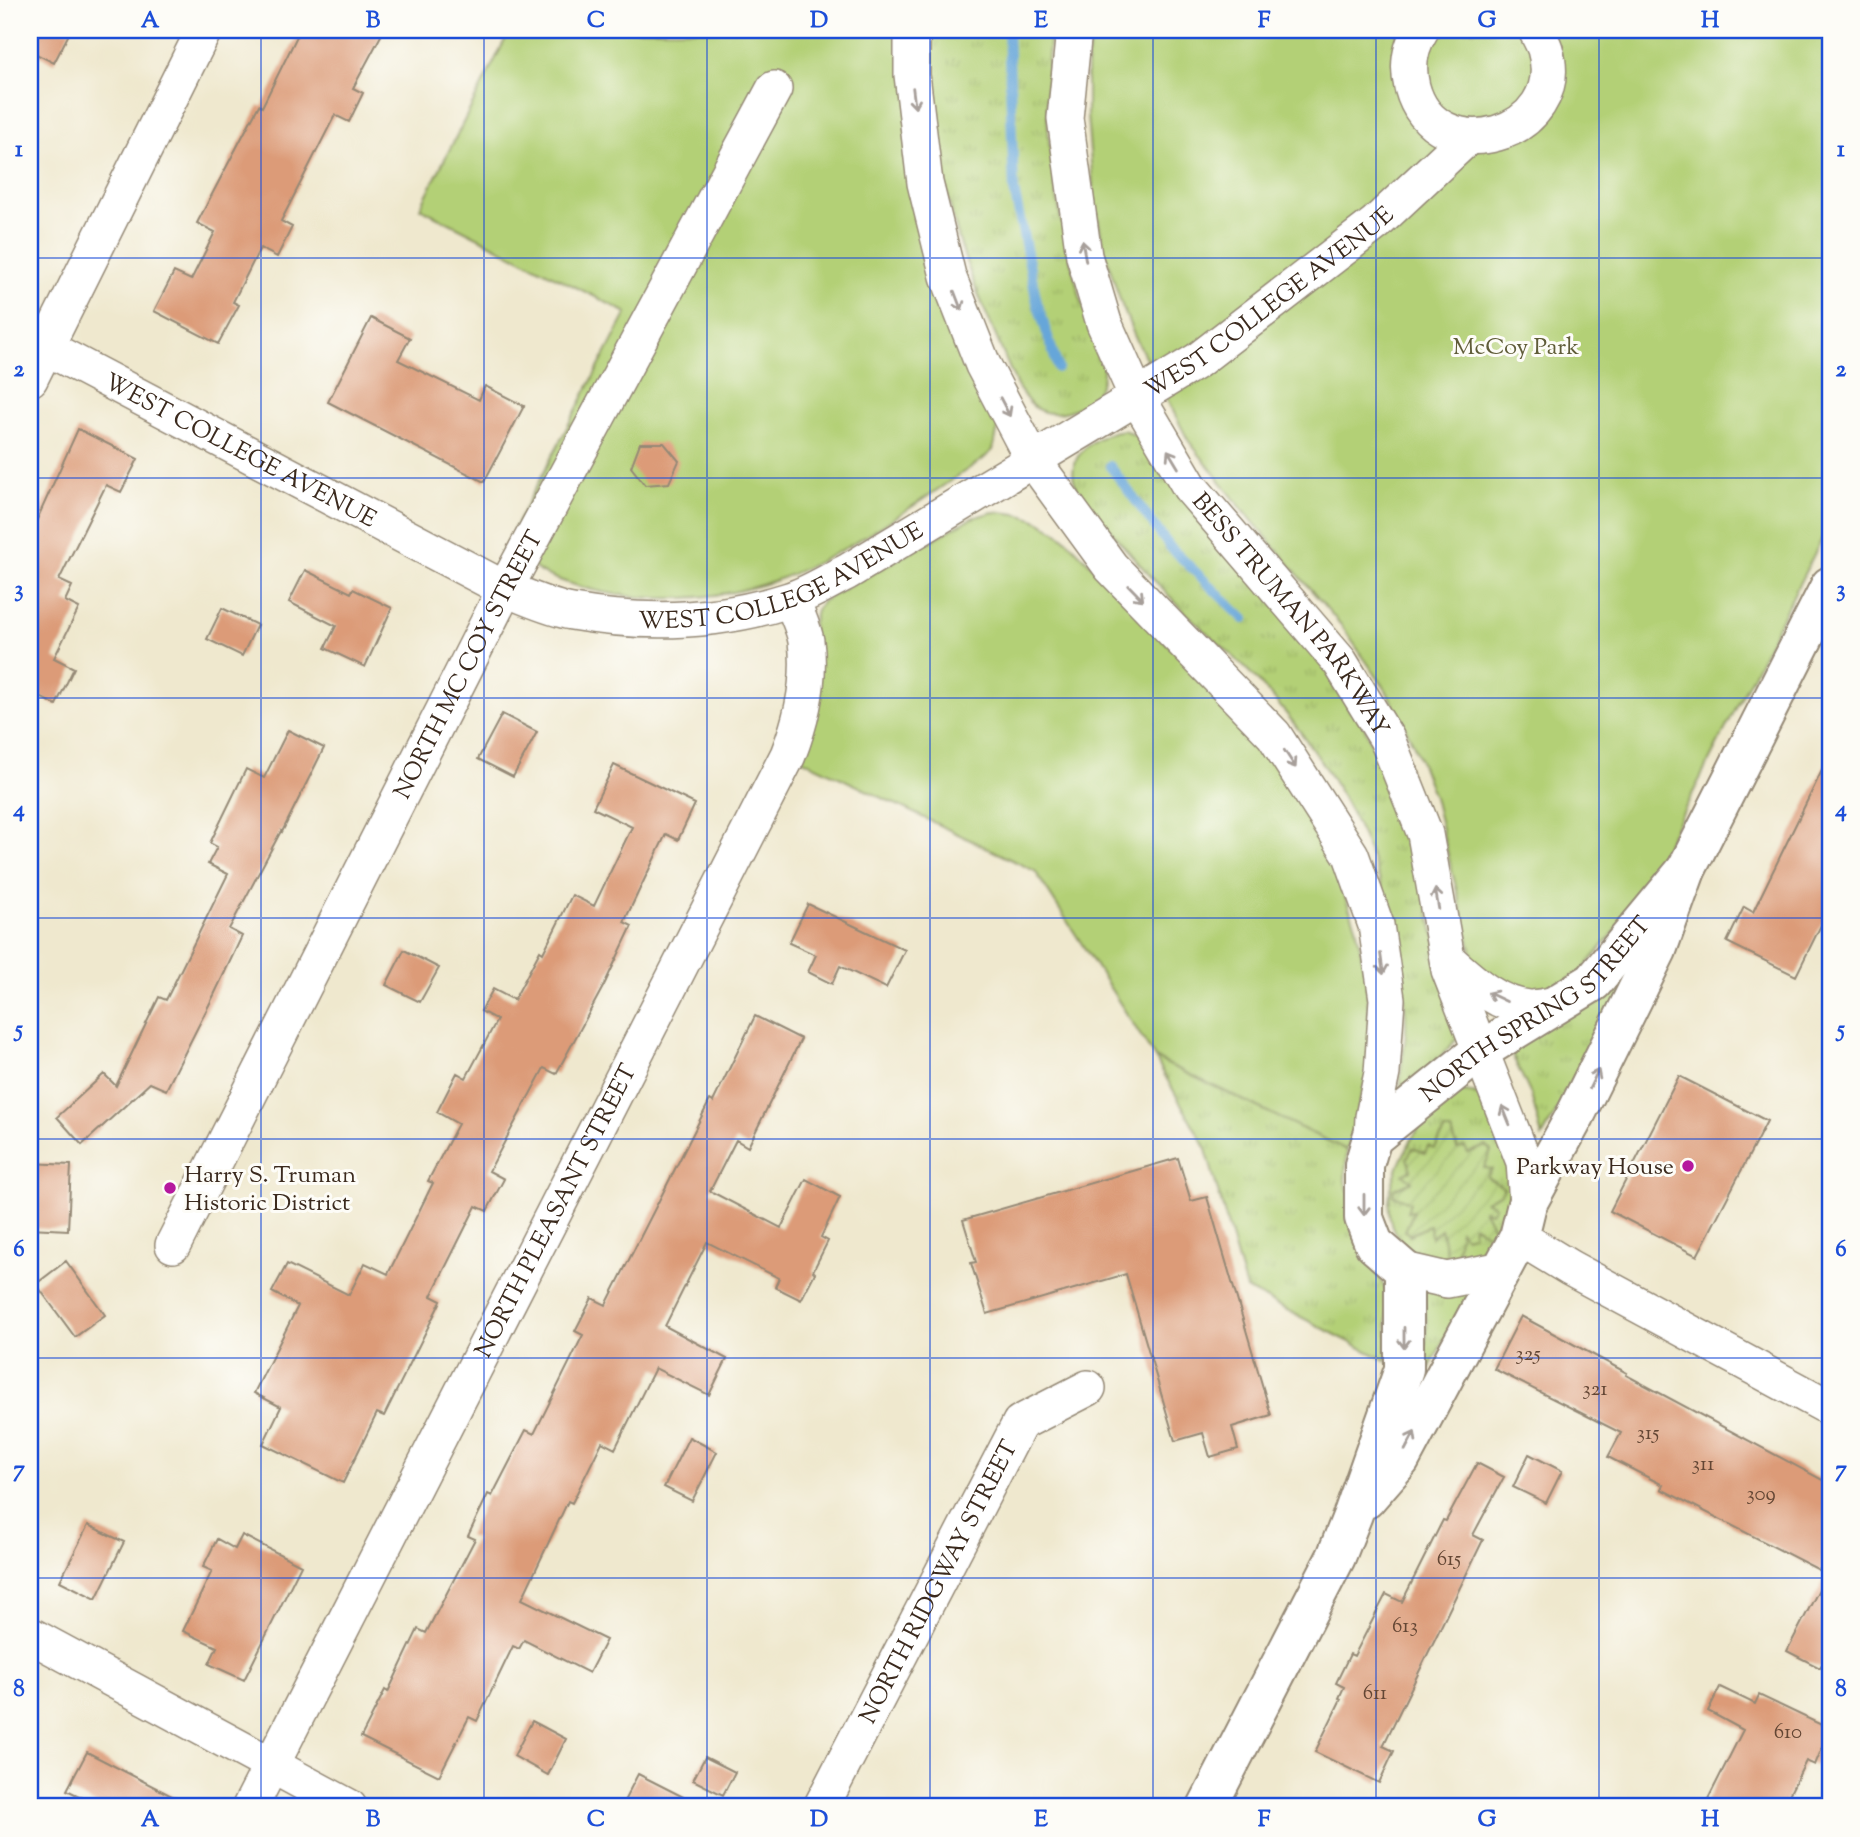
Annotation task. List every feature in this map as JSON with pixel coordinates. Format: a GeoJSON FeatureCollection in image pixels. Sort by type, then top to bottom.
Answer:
{"type":"FeatureCollection","features":[{"type":"Feature","properties":{"kind":"street"},"geometry":{"type":"LineString","coordinates":[[30,379],[38,344],[204,30]]}},
{"type":"Feature","properties":{"kind":"street"},"geometry":{"type":"LineString","coordinates":[[912,30],[912,75],[925,183],[948,276],[983,365],[1033,460],[1111,567],[1274,735],[1351,855],[1376,925],[1387,999],[1382,1073],[1373,1117],[1372,1138],[1364,1166],[1364,1218],[1374,1244],[1404,1270],[1447,1280],[1516,1236],[1570,1268],[1830,1408]]}},
{"type":"Feature","properties":{"kind":"street","name":"BESS TRUMAN PARKWAY"},"geometry":{"type":"LineString","coordinates":[[1074,30],[1065,118],[1084,256],[1104,323],[1137,397],[1190,487],[1340,662],[1387,739],[1425,834],[1447,960],[1524,1162],[1516,1236]]}},
{"type":"Feature","properties":{"kind":"street"},"geometry":{"type":"LineString","coordinates":[[1421,30],[1411,53],[1409,75],[1415,97],[1428,116],[1446,130],[1468,137],[1491,136],[1513,129],[1531,114],[1543,95],[1548,72],[1545,49],[1536,30]]}},
{"type":"Feature","properties":{"kind":"street","name":"NORTH MC COY STREET"},"geometry":{"type":"LineString","coordinates":[[173,1244],[505,589],[774,89]]}},
{"type":"Feature","properties":{"kind":"street","name":"WEST COLLEGE AVENUE"},"geometry":{"type":"LineString","coordinates":[[38,344],[505,589],[569,611],[646,620],[686,621],[733,614],[792,600],[847,572],[1197,360],[1376,223],[1468,137]]}},
{"type":"Feature","properties":{"kind":"street","name":"NORTH SPRING STREET"},"geometry":{"type":"LineString","coordinates":[[1353,1514],[1400,1460],[1516,1236],[1657,950],[1686,870],[1830,586]]}},
{"type":"Feature","properties":{"kind":"street","name":"NORTH PLEASANT STREET"},"geometry":{"type":"LineString","coordinates":[[250,1807],[788,755],[799,725],[806,688],[806,640],[792,600]]}},
{"type":"Feature","properties":{"kind":"street","name":"NORTH SPRING STREET"},"geometry":{"type":"LineString","coordinates":[[1372,1138],[1480,1051],[1593,982],[1686,870]]}},
{"type":"Feature","properties":{"kind":"street"},"geometry":{"type":"LineString","coordinates":[[1447,960],[1485,991],[1507,1002],[1530,1008],[1557,1004]]}},
{"type":"Feature","properties":{"kind":"street","name":"NORTH SPRING STREET"},"geometry":{"type":"LineString","coordinates":[[1207,1807],[1336,1557],[1353,1514],[1404,1369],[1404,1270]]}},
{"type":"Feature","properties":{"kind":"street","name":"NORTH RIDGWAY STREET"},"geometry":{"type":"LineString","coordinates":[[821,1807],[1020,1423],[1088,1388]]}},
{"type":"Feature","properties":{"kind":"street"},"geometry":{"type":"LineString","coordinates":[[30,1635],[349,1807]]}},
{"type":"Feature","properties":{"kind":"green space"},"geometry":{"type":"Polygon","coordinates":[[[510,30],[895,30],[998,428],[993,450],[909,509],[832,555],[779,579],[722,594],[661,598],[601,592],[542,573],[525,560],[503,550],[627,313],[420,208],[510,30]]]}},
{"type":"Feature","properties":{"kind":"green space"},"geometry":{"type":"Polygon","coordinates":[[[925,30],[1051,30],[1047,96],[1051,163],[1063,229],[1079,293],[1103,364],[1101,384],[1087,402],[1077,408],[1066,412],[1044,412],[1029,403],[1017,386],[978,293],[958,236],[946,185],[925,30]]]}},
{"type":"Feature","properties":{"kind":"green space","name":"McCoy Park"},"geometry":{"type":"Polygon","coordinates":[[[1091,30],[1830,30],[1830,523],[1635,907],[1583,970],[1557,987],[1515,994],[1474,961],[1434,797],[1413,743],[1386,690],[1341,625],[1243,510],[1188,440],[1134,335],[1104,249],[1094,198],[1087,116],[1087,66],[1091,30]]]}},
{"type":"Feature","properties":{"kind":"green space"},"geometry":{"type":"Polygon","coordinates":[[[1124,430],[1146,441],[1311,647],[1364,726],[1414,850],[1459,1037],[1411,1088],[1402,1092],[1406,1024],[1398,952],[1380,880],[1352,815],[1303,735],[1274,699],[1250,672],[1151,576],[1089,506],[1076,486],[1073,470],[1081,452],[1096,439],[1124,430]]]}},
{"type":"Feature","properties":{"kind":"green space"},"geometry":{"type":"Polygon","coordinates":[[[993,512],[1033,519],[1068,541],[1263,743],[1322,837],[1356,926],[1366,979],[1370,1030],[1367,1075],[1347,1150],[1155,1058],[1035,871],[799,758],[813,622],[816,610],[823,601],[972,518],[993,512]]]}},
{"type":"Feature","properties":{"kind":"green space"},"geometry":{"type":"Polygon","coordinates":[[[1639,965],[1542,1137],[1531,1095],[1509,1048],[1639,965]]]}},
{"type":"Feature","properties":{"kind":"green space"},"geometry":{"type":"Polygon","coordinates":[[[1155,1058],[1347,1150],[1345,1181],[1376,1270],[1387,1293],[1387,1361],[1246,1289],[1205,1146],[1155,1058]]]}},
{"type":"Feature","properties":{"kind":"green space"},"geometry":{"type":"Polygon","coordinates":[[[1464,1092],[1482,1095],[1510,1163],[1509,1202],[1501,1235],[1482,1253],[1459,1265],[1426,1258],[1408,1248],[1391,1224],[1389,1198],[1397,1170],[1417,1130],[1444,1099],[1464,1092]],[[1444,1131],[1435,1149],[1426,1153],[1412,1171],[1413,1181],[1395,1189],[1393,1195],[1411,1202],[1408,1212],[1414,1210],[1410,1235],[1431,1224],[1431,1237],[1441,1228],[1469,1226],[1482,1209],[1487,1183],[1484,1169],[1473,1157],[1457,1149],[1452,1131],[1444,1131]]]}},
{"type":"Feature","properties":{"kind":"green space"},"geometry":{"type":"Polygon","coordinates":[[[1444,1131],[1452,1131],[1457,1149],[1465,1147],[1468,1153],[1486,1146],[1491,1151],[1484,1168],[1492,1169],[1487,1177],[1504,1188],[1500,1194],[1485,1201],[1495,1206],[1491,1212],[1484,1210],[1494,1230],[1487,1233],[1473,1225],[1472,1235],[1465,1237],[1460,1230],[1456,1255],[1447,1256],[1441,1229],[1431,1238],[1430,1225],[1410,1235],[1405,1231],[1414,1211],[1407,1212],[1410,1202],[1393,1195],[1394,1189],[1412,1181],[1403,1174],[1411,1170],[1407,1158],[1413,1148],[1425,1153],[1428,1146],[1435,1149],[1444,1131]]]}},
{"type":"Feature","properties":{"kind":"green space"},"geometry":{"type":"Polygon","coordinates":[[[1423,1290],[1469,1293],[1424,1378],[1427,1325],[1423,1290]]]}},
{"type":"Feature","properties":{"kind":"building"},"geometry":{"type":"Polygon","coordinates":[[[30,30],[71,30],[54,63],[30,51],[30,30]]]}},
{"type":"Feature","properties":{"kind":"building"},"geometry":{"type":"Polygon","coordinates":[[[300,30],[384,30],[353,88],[363,93],[349,122],[335,115],[281,221],[292,227],[277,257],[260,248],[233,302],[239,305],[218,344],[154,311],[174,272],[191,280],[215,232],[197,223],[259,105],[262,107],[300,30]]]}},
{"type":"Feature","properties":{"kind":"building"},"geometry":{"type":"Polygon","coordinates":[[[371,318],[410,338],[398,360],[479,400],[485,386],[524,406],[484,482],[328,402],[371,318]]]}},
{"type":"Feature","properties":{"kind":"building"},"geometry":{"type":"Polygon","coordinates":[[[78,429],[138,459],[121,492],[106,485],[59,580],[72,586],[65,601],[79,608],[54,658],[74,668],[56,705],[36,695],[30,709],[30,535],[78,429]]]}},
{"type":"Feature","properties":{"kind":"building"},"geometry":{"type":"Polygon","coordinates":[[[640,443],[664,443],[679,461],[669,483],[645,485],[631,467],[640,443]]]}},
{"type":"Feature","properties":{"kind":"building"},"geometry":{"type":"Polygon","coordinates":[[[305,570],[351,593],[353,589],[392,608],[365,667],[325,648],[336,626],[289,602],[305,570]]]}},
{"type":"Feature","properties":{"kind":"building"},"geometry":{"type":"Polygon","coordinates":[[[222,608],[257,625],[242,656],[207,639],[222,608]]]}},
{"type":"Feature","properties":{"kind":"building"},"geometry":{"type":"Polygon","coordinates":[[[502,714],[537,732],[513,777],[478,759],[502,714]]]}},
{"type":"Feature","properties":{"kind":"building"},"geometry":{"type":"Polygon","coordinates":[[[288,730],[324,748],[229,929],[242,936],[214,995],[166,1090],[150,1083],[82,1145],[57,1117],[104,1074],[116,1086],[159,997],[166,1000],[228,874],[208,864],[217,847],[210,843],[246,769],[264,778],[288,730]]]}},
{"type":"Feature","properties":{"kind":"building"},"geometry":{"type":"Polygon","coordinates":[[[1830,754],[1830,924],[1823,921],[1796,976],[1727,942],[1744,907],[1753,912],[1830,754]]]}},
{"type":"Feature","properties":{"kind":"building"},"geometry":{"type":"Polygon","coordinates":[[[614,765],[695,804],[678,840],[666,834],[624,922],[632,926],[556,1074],[544,1068],[489,1171],[504,1179],[487,1211],[476,1206],[431,1296],[441,1301],[384,1416],[377,1413],[343,1483],[263,1444],[281,1407],[254,1393],[298,1306],[272,1292],[287,1264],[349,1295],[365,1263],[388,1274],[433,1183],[428,1181],[458,1124],[437,1112],[457,1073],[466,1078],[497,1020],[481,1011],[493,989],[514,1000],[540,951],[543,953],[572,895],[594,906],[632,827],[593,808],[614,765]]]}},
{"type":"Feature","properties":{"kind":"building"},"geometry":{"type":"Polygon","coordinates":[[[808,904],[905,950],[886,988],[840,966],[832,984],[808,972],[816,955],[789,943],[808,904]]]}},
{"type":"Feature","properties":{"kind":"building"},"geometry":{"type":"Polygon","coordinates":[[[404,950],[439,968],[420,1002],[386,985],[404,950]]]}},
{"type":"Feature","properties":{"kind":"building"},"geometry":{"type":"Polygon","coordinates":[[[755,1016],[801,1039],[748,1147],[736,1140],[710,1191],[781,1228],[806,1179],[840,1197],[821,1237],[828,1241],[813,1271],[815,1273],[801,1300],[775,1287],[779,1278],[707,1242],[665,1326],[727,1359],[709,1395],[655,1368],[615,1449],[602,1442],[572,1503],[568,1501],[522,1599],[606,1640],[589,1673],[524,1640],[519,1649],[513,1646],[477,1721],[469,1717],[439,1776],[361,1737],[385,1690],[388,1692],[418,1629],[426,1633],[475,1539],[468,1536],[488,1494],[492,1496],[526,1430],[534,1434],[583,1335],[575,1331],[592,1298],[606,1305],[755,1016]]]}},
{"type":"Feature","properties":{"kind":"building","name":"Parkway House"},"geometry":{"type":"Polygon","coordinates":[[[1679,1076],[1767,1121],[1697,1256],[1610,1211],[1679,1076]]]}},
{"type":"Feature","properties":{"kind":"building"},"geometry":{"type":"Polygon","coordinates":[[[1178,1158],[1191,1201],[1207,1197],[1271,1415],[1232,1427],[1238,1449],[1210,1457],[1203,1433],[1175,1441],[1126,1274],[987,1314],[971,1263],[976,1262],[963,1220],[1178,1158]]]}},
{"type":"Feature","properties":{"kind":"building"},"geometry":{"type":"Polygon","coordinates":[[[30,1163],[71,1165],[68,1230],[30,1228],[30,1163]]]}},
{"type":"Feature","properties":{"kind":"building"},"geometry":{"type":"Polygon","coordinates":[[[66,1261],[105,1315],[75,1337],[36,1284],[66,1261]]]}},
{"type":"Feature","properties":{"kind":"building"},"geometry":{"type":"Polygon","coordinates":[[[1521,1316],[1830,1484],[1830,1648],[1820,1668],[1787,1651],[1827,1574],[1661,1489],[1663,1485],[1608,1457],[1621,1433],[1494,1369],[1521,1316]]]}},
{"type":"Feature","properties":{"kind":"building"},"geometry":{"type":"Polygon","coordinates":[[[689,1437],[717,1452],[692,1501],[664,1487],[689,1437]]]}},
{"type":"Feature","properties":{"kind":"building"},"geometry":{"type":"Polygon","coordinates":[[[1529,1454],[1562,1471],[1546,1503],[1513,1487],[1529,1454]]]}},
{"type":"Feature","properties":{"kind":"building"},"geometry":{"type":"Polygon","coordinates":[[[1477,1463],[1504,1477],[1473,1535],[1483,1540],[1383,1746],[1394,1751],[1379,1783],[1315,1752],[1341,1699],[1339,1698],[1344,1687],[1336,1683],[1350,1654],[1354,1656],[1386,1594],[1402,1602],[1443,1520],[1446,1521],[1477,1463]]]}},
{"type":"Feature","properties":{"kind":"building"},"geometry":{"type":"Polygon","coordinates":[[[88,1525],[124,1542],[96,1599],[60,1581],[88,1525]]]}},
{"type":"Feature","properties":{"kind":"building"},"geometry":{"type":"Polygon","coordinates":[[[242,1535],[301,1565],[244,1680],[209,1664],[217,1647],[183,1631],[212,1571],[203,1567],[217,1539],[235,1549],[242,1535]]]}},
{"type":"Feature","properties":{"kind":"building"},"geometry":{"type":"Polygon","coordinates":[[[1720,1687],[1755,1704],[1759,1695],[1830,1729],[1815,1765],[1806,1761],[1783,1807],[1704,1807],[1743,1730],[1708,1711],[1720,1687]]]}},
{"type":"Feature","properties":{"kind":"building"},"geometry":{"type":"Polygon","coordinates":[[[532,1721],[566,1739],[548,1775],[514,1756],[532,1721]]]}},
{"type":"Feature","properties":{"kind":"building"},"geometry":{"type":"Polygon","coordinates":[[[87,1752],[193,1807],[101,1807],[67,1790],[87,1752]]]}},
{"type":"Feature","properties":{"kind":"building"},"geometry":{"type":"Polygon","coordinates":[[[705,1757],[735,1772],[723,1795],[693,1780],[705,1757]]]}},
{"type":"Feature","properties":{"kind":"building"},"geometry":{"type":"Polygon","coordinates":[[[638,1774],[703,1807],[621,1807],[638,1774]]]}},
{"type":"Feature","properties":{"kind":"waterway"},"geometry":{"type":"LineString","coordinates":[[1008,30],[1014,190],[1037,302],[1058,368]]}},
{"type":"Feature","properties":{"kind":"waterway"},"geometry":{"type":"LineString","coordinates":[[1110,466],[1170,547],[1244,619]]}},
{"type":"Feature","properties":{"kind":"place","name":"Parkway House"},"geometry":{"type":"Point","coordinates":[1688,1166]}},
{"type":"Feature","properties":{"kind":"place","name":"Harry S. Truman Historic District"},"geometry":{"type":"Point","coordinates":[170,1188]}}]}
